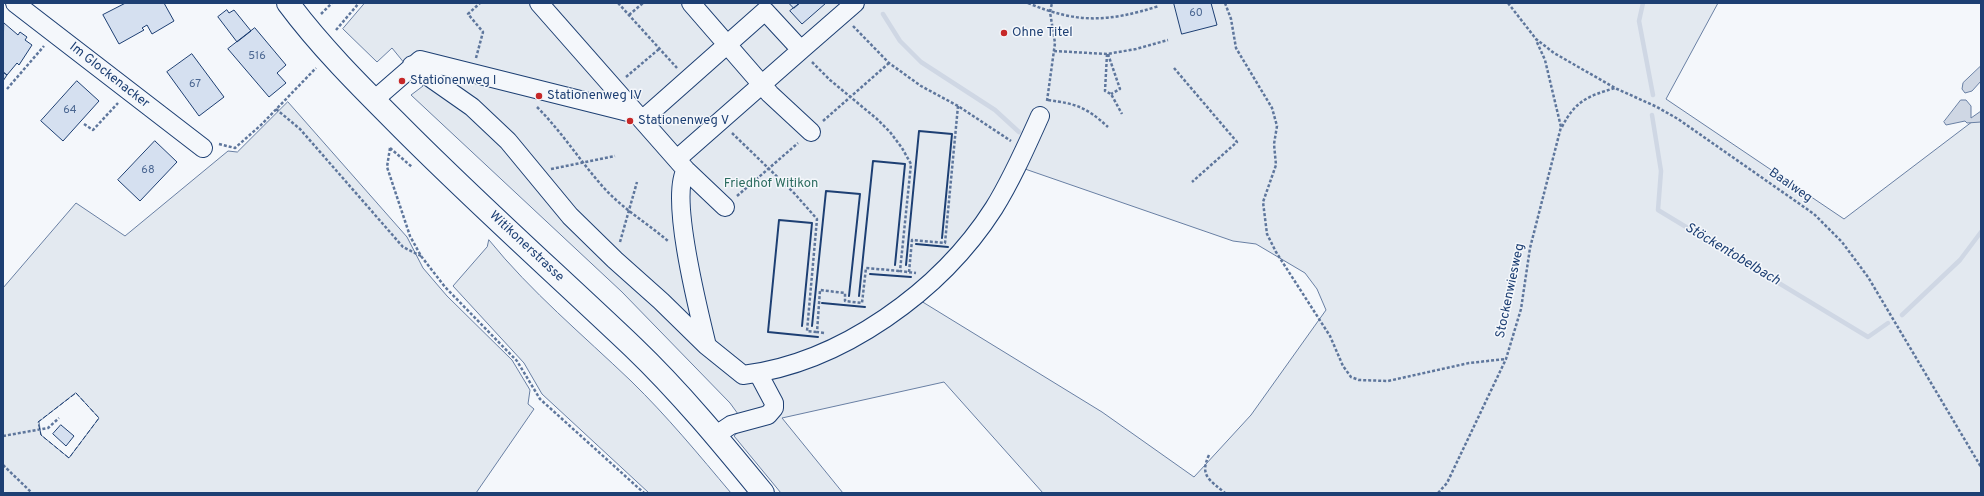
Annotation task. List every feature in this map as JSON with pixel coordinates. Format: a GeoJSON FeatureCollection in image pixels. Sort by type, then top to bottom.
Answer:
{"type":"FeatureCollection","features":[{"type":"Feature","properties":{"kind":"main road","name":"Witikonerstrasse"},"geometry":{"type":"LineString","coordinates":[[288,3],[308,30],[422,149],[635,348],[716,435],[763,493]]}},
{"type":"Feature","properties":{"kind":"street","name":"Im Glockenacker"},"geometry":{"type":"LineString","coordinates":[[15,3],[129,91],[210,146]]}},
{"type":"Feature","properties":{"kind":"street"},"geometry":{"type":"LineString","coordinates":[[539,3],[639,117],[682,164],[725,207]]}},
{"type":"Feature","properties":{"kind":"street"},"geometry":{"type":"LineString","coordinates":[[691,3],[762,84],[811,132]]}},
{"type":"Feature","properties":{"kind":"street"},"geometry":{"type":"LineString","coordinates":[[707,346],[687,258],[682,218],[682,164],[721,120],[848,9]]}},
{"type":"Feature","properties":{"kind":"street"},"geometry":{"type":"LineString","coordinates":[[639,117],[687,80],[765,11],[801,50]]}},
{"type":"Feature","properties":{"kind":"street"},"geometry":{"type":"LineString","coordinates":[[374,100],[412,65],[420,60],[472,72],[639,117]]}},
{"type":"Feature","properties":{"kind":"street"},"geometry":{"type":"LineString","coordinates":[[412,65],[472,108],[508,141],[570,216],[615,260],[661,300],[707,346],[743,375],[758,373],[807,358],[856,336],[910,301],[955,259],[993,209],[1016,169],[1040,116]]}},
{"type":"Feature","properties":{"kind":"street"},"geometry":{"type":"LineString","coordinates":[[716,435],[731,424],[768,415],[774,408],[774,403],[758,373]]}},
{"type":"Feature","properties":{"kind":"path"},"geometry":{"type":"LineString","coordinates":[[321,14],[332,3]]}},
{"type":"Feature","properties":{"kind":"path"},"geometry":{"type":"LineString","coordinates":[[336,30],[359,3]]}},
{"type":"Feature","properties":{"kind":"path"},"geometry":{"type":"LineString","coordinates":[[472,72],[484,32],[468,14],[480,3]]}},
{"type":"Feature","properties":{"kind":"path"},"geometry":{"type":"LineString","coordinates":[[618,3],[687,80]]}},
{"type":"Feature","properties":{"kind":"path"},"geometry":{"type":"LineString","coordinates":[[629,15],[643,3]]}},
{"type":"Feature","properties":{"kind":"path"},"geometry":{"type":"LineString","coordinates":[[1028,3],[1050,12],[1079,18],[1108,19],[1130,15],[1159,6]]}},
{"type":"Feature","properties":{"kind":"path"},"geometry":{"type":"LineString","coordinates":[[1040,116],[1048,100],[1055,43],[1050,12],[1052,3]]}},
{"type":"Feature","properties":{"kind":"path"},"geometry":{"type":"LineString","coordinates":[[1225,3],[1231,19],[1236,48],[1272,108],[1277,126],[1274,144],[1276,168],[1263,202],[1268,234],[1276,252],[1330,336],[1338,357],[1347,372],[1351,377],[1359,380],[1382,382],[1469,363],[1506,359]]}},
{"type":"Feature","properties":{"kind":"path","name":"Baalweg"},"geometry":{"type":"LineString","coordinates":[[1508,3],[1536,39],[1574,65],[1615,88],[1657,107],[1678,119],[1814,214],[1842,242],[1868,277],[1981,467]]}},
{"type":"Feature","properties":{"kind":"path"},"geometry":{"type":"LineString","coordinates":[[848,9],[889,63],[921,86],[958,106],[1024,150]]}},
{"type":"Feature","properties":{"kind":"path"},"geometry":{"type":"LineString","coordinates":[[7,89],[54,34]]}},
{"type":"Feature","properties":{"kind":"path","name":"Stockenwiesweg"},"geometry":{"type":"LineString","coordinates":[[1536,39],[1545,60],[1561,127]]}},
{"type":"Feature","properties":{"kind":"path"},"geometry":{"type":"LineString","coordinates":[[1054,51],[1107,54],[1136,49],[1168,40]]}},
{"type":"Feature","properties":{"kind":"path"},"geometry":{"type":"LineString","coordinates":[[613,87],[659,49]]}},
{"type":"Feature","properties":{"kind":"path"},"geometry":{"type":"LineString","coordinates":[[801,50],[830,80],[877,119],[890,132],[911,164],[900,271]]}},
{"type":"Feature","properties":{"kind":"path"},"geometry":{"type":"LineString","coordinates":[[1107,54],[1105,91],[1111,94],[1122,114]]}},
{"type":"Feature","properties":{"kind":"path"},"geometry":{"type":"LineString","coordinates":[[1107,54],[1120,89],[1111,94]]}},
{"type":"Feature","properties":{"kind":"path"},"geometry":{"type":"LineString","coordinates":[[210,146],[235,148],[261,125],[316,68]]}},
{"type":"Feature","properties":{"kind":"path"},"geometry":{"type":"LineString","coordinates":[[1174,68],[1237,142],[1192,182]]}},
{"type":"Feature","properties":{"kind":"path","name":"Stockenwiesweg"},"geometry":{"type":"LineString","coordinates":[[1438,493],[1447,483],[1506,359],[1521,309],[1530,248],[1561,127],[1568,114],[1586,98],[1615,88]]}},
{"type":"Feature","properties":{"kind":"path"},"geometry":{"type":"LineString","coordinates":[[84,124],[93,130],[129,91]]}},
{"type":"Feature","properties":{"kind":"path"},"geometry":{"type":"LineString","coordinates":[[1048,100],[1071,103],[1090,111],[1108,127]]}},
{"type":"Feature","properties":{"kind":"path"},"geometry":{"type":"LineString","coordinates":[[533,104],[565,138],[604,188],[629,212],[663,237],[687,258]]}},
{"type":"Feature","properties":{"kind":"path"},"geometry":{"type":"LineString","coordinates":[[909,272],[912,240],[945,243],[958,106]]}},
{"type":"Feature","properties":{"kind":"path"},"geometry":{"type":"LineString","coordinates":[[276,109],[300,129],[403,247],[421,256]]}},
{"type":"Feature","properties":{"kind":"path"},"geometry":{"type":"LineString","coordinates":[[721,120],[730,131],[806,204],[817,219],[807,331],[856,336]]}},
{"type":"Feature","properties":{"kind":"path"},"geometry":{"type":"LineString","coordinates":[[413,168],[390,148],[387,167],[410,236],[421,256],[445,287],[517,361],[540,399],[644,493]]}},
{"type":"Feature","properties":{"kind":"path"},"geometry":{"type":"LineString","coordinates":[[535,172],[615,156]]}},
{"type":"Feature","properties":{"kind":"path"},"geometry":{"type":"LineString","coordinates":[[615,260],[638,182]]}},
{"type":"Feature","properties":{"kind":"path"},"geometry":{"type":"LineString","coordinates":[[816,332],[820,290],[846,293],[845,301],[862,303],[866,268],[938,275]]}},
{"type":"Feature","properties":{"kind":"path"},"geometry":{"type":"LineString","coordinates":[[3,436],[48,428],[59,418]]}},
{"type":"Feature","properties":{"kind":"path"},"geometry":{"type":"LineString","coordinates":[[1209,455],[1204,465],[1204,471],[1211,482],[1225,493]]}},
{"type":"Feature","properties":{"kind":"path"},"geometry":{"type":"LineString","coordinates":[[3,465],[32,493]]}},
{"type":"Feature","properties":{"kind":"green space","name":"Friedhof Witikon"},"geometry":{"type":"Polygon","coordinates":[[[365,3],[1718,3],[1666,99],[1844,219],[1981,115],[1981,493],[1043,493],[944,382],[782,418],[843,493],[781,493],[734,436],[746,425],[730,403],[622,292],[411,95],[423,86],[392,48],[377,62],[343,29],[365,3]],[[1025,169],[921,301],[1102,412],[1194,477],[1251,415],[1326,310],[1317,289],[1305,273],[1256,244],[1233,241],[1025,169]]]}},
{"type":"Feature","properties":{"kind":"green space"},"geometry":{"type":"Polygon","coordinates":[[[288,102],[407,237],[423,268],[447,296],[512,360],[530,390],[528,404],[534,409],[476,493],[3,493],[3,288],[76,203],[125,236],[228,151],[237,152],[288,102]],[[76,393],[39,422],[41,435],[69,458],[99,418],[76,393]]]}},
{"type":"Feature","properties":{"kind":"green space"},"geometry":{"type":"Polygon","coordinates":[[[489,240],[522,278],[644,394],[731,493],[649,493],[542,394],[524,363],[453,286],[487,247],[489,240]]]}},
{"type":"Feature","properties":{"kind":"shaded area"},"geometry":{"type":"Polygon","coordinates":[[[1981,66],[1981,81],[1972,91],[1965,93],[1962,89],[1963,83],[1981,66]]]}},
{"type":"Feature","properties":{"kind":"shaded area"},"geometry":{"type":"Polygon","coordinates":[[[1961,100],[1966,100],[1971,106],[1971,118],[1981,111],[1981,122],[1967,123],[1965,121],[1946,125],[1944,122],[1961,100]]]}},
{"type":"Feature","properties":{"kind":"building"},"geometry":{"type":"Polygon","coordinates":[[[126,3],[164,3],[174,21],[152,34],[147,25],[142,28],[144,30],[119,44],[103,15],[126,3]]]}},
{"type":"Feature","properties":{"kind":"building"},"geometry":{"type":"Polygon","coordinates":[[[789,3],[800,3],[794,8],[789,3]]]}},
{"type":"Feature","properties":{"kind":"building"},"geometry":{"type":"Polygon","coordinates":[[[800,3],[826,3],[802,24],[790,11],[800,3]]]}},
{"type":"Feature","properties":{"kind":"building"},"geometry":{"type":"Polygon","coordinates":[[[1174,3],[1211,3],[1217,25],[1182,34],[1174,3]]]}},
{"type":"Feature","properties":{"kind":"building"},"geometry":{"type":"Polygon","coordinates":[[[227,10],[229,13],[234,10],[251,31],[237,42],[218,17],[227,10]]]}},
{"type":"Feature","properties":{"kind":"building"},"geometry":{"type":"Polygon","coordinates":[[[4,23],[18,35],[20,32],[27,37],[25,40],[32,45],[19,65],[17,63],[7,75],[3,72],[4,23]]]}},
{"type":"Feature","properties":{"kind":"building"},"geometry":{"type":"Polygon","coordinates":[[[255,28],[286,65],[277,73],[286,83],[269,97],[228,49],[255,28]]]}},
{"type":"Feature","properties":{"kind":"building"},"geometry":{"type":"Polygon","coordinates":[[[192,54],[224,97],[199,116],[167,72],[192,54]]]}},
{"type":"Feature","properties":{"kind":"building"},"geometry":{"type":"Polygon","coordinates":[[[3,72],[7,75],[3,81],[3,72]]]}},
{"type":"Feature","properties":{"kind":"building"},"geometry":{"type":"Polygon","coordinates":[[[77,81],[99,101],[63,141],[41,121],[77,81]]]}},
{"type":"Feature","properties":{"kind":"building"},"geometry":{"type":"Polygon","coordinates":[[[155,141],[177,162],[140,201],[118,180],[155,141]]]}},
{"type":"Feature","properties":{"kind":"building"},"geometry":{"type":"Polygon","coordinates":[[[61,425],[74,436],[66,446],[53,434],[61,425]]]}},
{"type":"Feature","properties":{"kind":"waterway","name":"Stöckentobelbach"},"geometry":{"type":"LineString","coordinates":[[1643,3],[1639,21],[1653,95]]}},
{"type":"Feature","properties":{"kind":"waterway"},"geometry":{"type":"LineString","coordinates":[[883,14],[900,41],[921,62],[995,110],[1019,132]]}},
{"type":"Feature","properties":{"kind":"waterway","name":"Stöckentobelbach"},"geometry":{"type":"LineString","coordinates":[[1652,115],[1661,171],[1658,210],[1868,337],[1888,323]]}},
{"type":"Feature","properties":{"kind":"waterway","name":"Stöckentobelbach"},"geometry":{"type":"LineString","coordinates":[[1902,315],[1960,260],[1981,232]]}},
{"type":"Feature","properties":{"kind":"fence"},"geometry":{"type":"LineString","coordinates":[[76,393],[99,418],[69,458],[41,435],[38,422],[76,393]]}},
{"type":"Feature","properties":{"kind":"wall"},"geometry":{"type":"LineString","coordinates":[[906,265],[919,131],[952,134],[942,238]]}},
{"type":"Feature","properties":{"kind":"wall"},"geometry":{"type":"LineString","coordinates":[[859,296],[873,161],[905,164],[895,265]]}},
{"type":"Feature","properties":{"kind":"wall"},"geometry":{"type":"LineString","coordinates":[[812,326],[826,191],[860,194],[849,296]]}},
{"type":"Feature","properties":{"kind":"wall"},"geometry":{"type":"LineString","coordinates":[[802,326],[812,223],[779,220],[768,332],[818,337]]}},
{"type":"Feature","properties":{"kind":"wall"},"geometry":{"type":"LineString","coordinates":[[916,244],[948,247]]}},
{"type":"Feature","properties":{"kind":"wall"},"geometry":{"type":"LineString","coordinates":[[870,274],[911,277]]}},
{"type":"Feature","properties":{"kind":"wall"},"geometry":{"type":"LineString","coordinates":[[822,303],[865,307]]}},
{"type":"Feature","properties":{"kind":"place","name":"Ohne Titel"},"geometry":{"type":"Point","coordinates":[1004,33]}},
{"type":"Feature","properties":{"kind":"place","name":"Stationenweg I"},"geometry":{"type":"Point","coordinates":[402,81]}},
{"type":"Feature","properties":{"kind":"place","name":"Stationenweg IV"},"geometry":{"type":"Point","coordinates":[539,96]}},
{"type":"Feature","properties":{"kind":"place","name":"Stationenweg V"},"geometry":{"type":"Point","coordinates":[630,121]}}]}
